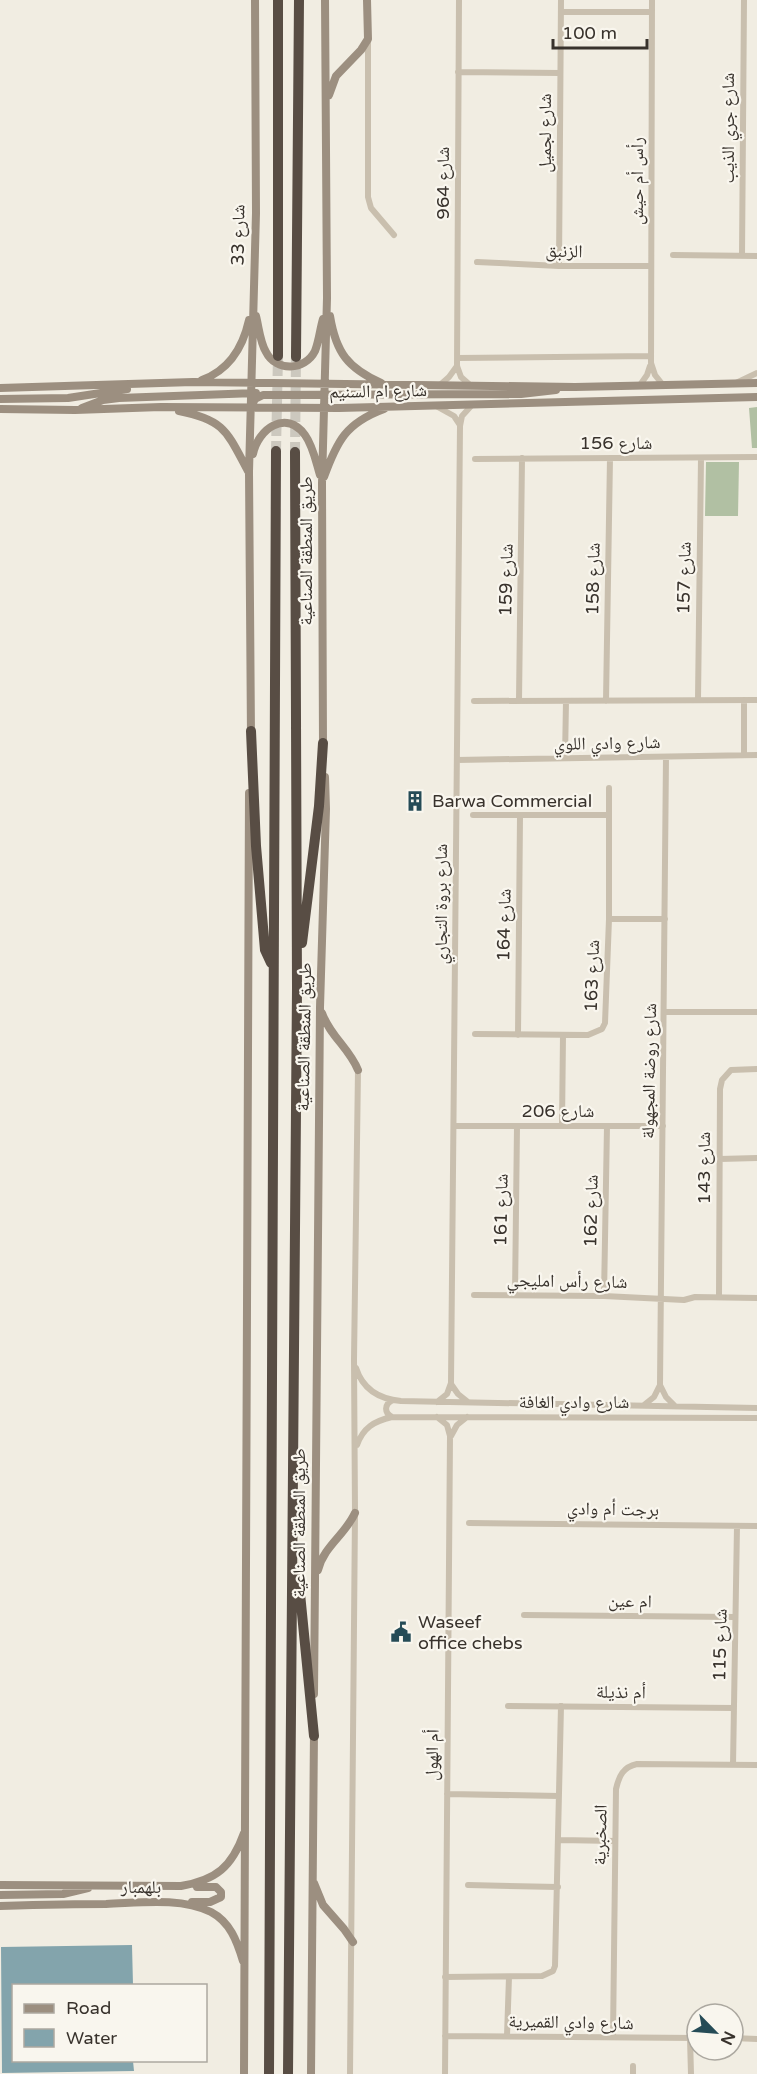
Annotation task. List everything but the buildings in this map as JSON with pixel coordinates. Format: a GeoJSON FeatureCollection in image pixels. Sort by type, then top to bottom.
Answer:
{"type":"FeatureCollection","features":[{"type":"Feature","properties":{"kind":"highway"},"geometry":{"type":"LineString","coordinates":[[278,0],[278,356]]}},
{"type":"Feature","properties":{"kind":"highway"},"geometry":{"type":"LineString","coordinates":[[296,357],[299,0]]}},
{"type":"Feature","properties":{"kind":"highway","name":"طريق المنطقة الصناعية"},"geometry":{"type":"LineString","coordinates":[[269,2074],[276,451]]}},
{"type":"Feature","properties":{"kind":"highway","name":"طريق المنطقة الصناعية"},"geometry":{"type":"LineString","coordinates":[[288,2074],[297,988],[295,452]]}},
{"type":"Feature","properties":{"kind":"highway"},"geometry":{"type":"LineString","coordinates":[[251,731],[256,846],[266,950],[274,970]]}},
{"type":"Feature","properties":{"kind":"highway"},"geometry":{"type":"LineString","coordinates":[[297,988],[311,875],[323,743]]}},
{"type":"Feature","properties":{"kind":"highway"},"geometry":{"type":"LineString","coordinates":[[292,1536],[301,1598],[314,1736]]}},
{"type":"Feature","properties":{"kind":"street","name":"شارع 33"},"geometry":{"type":"LineString","coordinates":[[249,472],[256,213],[255,0]]}},
{"type":"Feature","properties":{"kind":"street","name":"طريق المنطقة الصناعية"},"geometry":{"type":"LineString","coordinates":[[311,2074],[320,1007],[326,809],[323,743],[322,483],[327,298],[326,0]]}},
{"type":"Feature","properties":{"kind":"street"},"geometry":{"type":"LineString","coordinates":[[367,0],[368,197],[371,208],[394,236]]}},
{"type":"Feature","properties":{"kind":"street","name":"شارع 964"},"geometry":{"type":"LineString","coordinates":[[457,362],[459,0]]}},
{"type":"Feature","properties":{"kind":"street","name":"شارع لجميل"},"geometry":{"type":"LineString","coordinates":[[559,266],[561,0]]}},
{"type":"Feature","properties":{"kind":"street","name":"رأس أم حيش"},"geometry":{"type":"LineString","coordinates":[[640,386],[648,375],[651,360],[652,0]]}},
{"type":"Feature","properties":{"kind":"street","name":"شارع جري الذيب"},"geometry":{"type":"LineString","coordinates":[[742,256],[744,0]]}},
{"type":"Feature","properties":{"kind":"street"},"geometry":{"type":"LineString","coordinates":[[561,12],[652,12]]}},
{"type":"Feature","properties":{"kind":"street"},"geometry":{"type":"LineString","coordinates":[[327,104],[336,76],[361,50],[368,39]]}},
{"type":"Feature","properties":{"kind":"street"},"geometry":{"type":"LineString","coordinates":[[458,72],[560,73]]}},
{"type":"Feature","properties":{"kind":"street"},"geometry":{"type":"LineString","coordinates":[[674,255],[757,256]]}},
{"type":"Feature","properties":{"kind":"street","name":"الزنبق"},"geometry":{"type":"LineString","coordinates":[[477,262],[559,266],[651,266]]}},
{"type":"Feature","properties":{"kind":"street"},"geometry":{"type":"LineString","coordinates":[[253,304],[265,352],[277,364],[291,367],[305,362],[313,353],[327,298]]}},
{"type":"Feature","properties":{"kind":"street"},"geometry":{"type":"LineString","coordinates":[[327,298],[334,337],[343,355],[360,373],[383,385]]}},
{"type":"Feature","properties":{"kind":"street"},"geometry":{"type":"LineString","coordinates":[[193,382],[210,377],[229,363],[244,337],[253,304]]}},
{"type":"Feature","properties":{"kind":"street"},"geometry":{"type":"LineString","coordinates":[[457,362],[651,360]]}},
{"type":"Feature","properties":{"kind":"street","name":"رأس أم حيش"},"geometry":{"type":"LineString","coordinates":[[651,360],[655,375],[663,385]]}},
{"type":"Feature","properties":{"kind":"street"},"geometry":{"type":"LineString","coordinates":[[440,385],[449,377],[457,362]]}},
{"type":"Feature","properties":{"kind":"street"},"geometry":{"type":"LineString","coordinates":[[457,362],[462,377],[470,385]]}},
{"type":"Feature","properties":{"kind":"street","name":"شارع ام السنيم"},"geometry":{"type":"LineString","coordinates":[[734,384],[757,373]]}},
{"type":"Feature","properties":{"kind":"street","name":"شارع ام السنيم"},"geometry":{"type":"LineString","coordinates":[[0,388],[193,382],[575,387],[757,383]]}},
{"type":"Feature","properties":{"kind":"street"},"geometry":{"type":"LineString","coordinates":[[0,399],[68,398],[160,383]]}},
{"type":"Feature","properties":{"kind":"street"},"geometry":{"type":"LineString","coordinates":[[0,384],[23,388]]}},
{"type":"Feature","properties":{"kind":"street"},"geometry":{"type":"LineString","coordinates":[[75,410],[103,400],[119,398],[316,392],[321,390],[324,384]]}},
{"type":"Feature","properties":{"kind":"street"},"geometry":{"type":"LineString","coordinates":[[250,407],[255,399],[263,395],[521,394],[575,387]]}},
{"type":"Feature","properties":{"kind":"street","name":"شارع ام السنيم"},"geometry":{"type":"LineString","coordinates":[[0,409],[323,408],[757,397]]}},
{"type":"Feature","properties":{"kind":"street","name":"شارع بروة التجاري"},"geometry":{"type":"LineString","coordinates":[[451,1383],[460,426],[462,416],[472,405]]}},
{"type":"Feature","properties":{"kind":"street"},"geometry":{"type":"LineString","coordinates":[[322,483],[336,446],[347,430],[364,417],[392,406]]}},
{"type":"Feature","properties":{"kind":"street"},"geometry":{"type":"LineString","coordinates":[[436,406],[454,416],[460,426]]}},
{"type":"Feature","properties":{"kind":"street"},"geometry":{"type":"LineString","coordinates":[[161,407],[198,415],[217,423],[231,439],[249,472]]}},
{"type":"Feature","properties":{"kind":"street"},"geometry":{"type":"LineString","coordinates":[[244,2074],[251,731],[249,472],[255,444],[263,432],[276,424],[289,424],[297,427],[306,437],[322,483]]}},
{"type":"Feature","properties":{"kind":"street","name":"شارع 156"},"geometry":{"type":"LineString","coordinates":[[475,459],[757,457]]}},
{"type":"Feature","properties":{"kind":"street","name":"شارع 159"},"geometry":{"type":"LineString","coordinates":[[519,701],[522,458]]}},
{"type":"Feature","properties":{"kind":"street","name":"شارع 158"},"geometry":{"type":"LineString","coordinates":[[606,700],[610,458]]}},
{"type":"Feature","properties":{"kind":"street","name":"شارع 157"},"geometry":{"type":"LineString","coordinates":[[698,700],[701,458]]}},
{"type":"Feature","properties":{"kind":"street"},"geometry":{"type":"LineString","coordinates":[[744,700],[744,755]]}},
{"type":"Feature","properties":{"kind":"street"},"geometry":{"type":"LineString","coordinates":[[474,701],[757,700]]}},
{"type":"Feature","properties":{"kind":"street"},"geometry":{"type":"LineString","coordinates":[[565,758],[566,701]]}},
{"type":"Feature","properties":{"kind":"street","name":"شارع وادي اللوي"},"geometry":{"type":"LineString","coordinates":[[457,760],[757,755]]}},
{"type":"Feature","properties":{"kind":"street","name":"شارع روضة المجهولة"},"geometry":{"type":"LineString","coordinates":[[660,1385],[666,757]]}},
{"type":"Feature","properties":{"kind":"street","name":"شارع 163"},"geometry":{"type":"LineString","coordinates":[[475,1034],[563,1035],[595,1033],[602,1029],[605,1023],[609,919],[609,788]]}},
{"type":"Feature","properties":{"kind":"street"},"geometry":{"type":"LineString","coordinates":[[473,815],[609,815]]}},
{"type":"Feature","properties":{"kind":"street","name":"شارع 164"},"geometry":{"type":"LineString","coordinates":[[518,1035],[520,816]]}},
{"type":"Feature","properties":{"kind":"street","name":"شارع 163"},"geometry":{"type":"LineString","coordinates":[[609,919],[665,919]]}},
{"type":"Feature","properties":{"kind":"street"},"geometry":{"type":"LineString","coordinates":[[320,1007],[331,1034],[351,1056],[358,1070],[354,1360],[353,1942],[350,2074]]}},
{"type":"Feature","properties":{"kind":"street"},"geometry":{"type":"LineString","coordinates":[[665,1012],[757,1012]]}},
{"type":"Feature","properties":{"kind":"street"},"geometry":{"type":"LineString","coordinates":[[562,1125],[563,1035]]}},
{"type":"Feature","properties":{"kind":"street","name":"شارع 143"},"geometry":{"type":"LineString","coordinates":[[718,1297],[720,1089],[725,1074],[731,1070],[757,1069]]}},
{"type":"Feature","properties":{"kind":"street","name":"شارع 161"},"geometry":{"type":"LineString","coordinates":[[515,1295],[517,1125]]}},
{"type":"Feature","properties":{"kind":"street","name":"شارع 206"},"geometry":{"type":"LineString","coordinates":[[454,1126],[663,1126]]}},
{"type":"Feature","properties":{"kind":"street","name":"شارع 162"},"geometry":{"type":"LineString","coordinates":[[604,1296],[608,1126]]}},
{"type":"Feature","properties":{"kind":"street"},"geometry":{"type":"LineString","coordinates":[[720,1159],[757,1158]]}},
{"type":"Feature","properties":{"kind":"street","name":"شارع رأس امليجي"},"geometry":{"type":"LineString","coordinates":[[474,1295],[660,1298]]}},
{"type":"Feature","properties":{"kind":"street"},"geometry":{"type":"LineString","coordinates":[[660,1298],[684,1300],[695,1297],[757,1298]]}},
{"type":"Feature","properties":{"kind":"street","name":"شارع وادي الغافة"},"geometry":{"type":"LineString","coordinates":[[354,1360],[363,1384],[374,1393],[393,1400],[757,1407]]}},
{"type":"Feature","properties":{"kind":"street"},"geometry":{"type":"LineString","coordinates":[[437,1402],[447,1394],[451,1383]]}},
{"type":"Feature","properties":{"kind":"street"},"geometry":{"type":"LineString","coordinates":[[451,1383],[458,1394],[469,1402]]}},
{"type":"Feature","properties":{"kind":"street"},"geometry":{"type":"LineString","coordinates":[[644,1405],[654,1397],[660,1385]]}},
{"type":"Feature","properties":{"kind":"street"},"geometry":{"type":"LineString","coordinates":[[660,1385],[666,1397],[676,1406]]}},
{"type":"Feature","properties":{"kind":"street"},"geometry":{"type":"LineString","coordinates":[[392,1417],[386,1412],[386,1408],[393,1400]]}},
{"type":"Feature","properties":{"kind":"street","name":"شارع وادي الغافة"},"geometry":{"type":"LineString","coordinates":[[355,1451],[359,1439],[367,1428],[381,1419],[392,1417],[757,1418]]}},
{"type":"Feature","properties":{"kind":"street"},"geometry":{"type":"LineString","coordinates":[[437,1417],[447,1425],[450,1436]]}},
{"type":"Feature","properties":{"kind":"street"},"geometry":{"type":"LineString","coordinates":[[450,1436],[457,1425],[467,1417]]}},
{"type":"Feature","properties":{"kind":"street","name":"أم الهول"},"geometry":{"type":"LineString","coordinates":[[445,2074],[450,1436]]}},
{"type":"Feature","properties":{"kind":"street"},"geometry":{"type":"LineString","coordinates":[[315,1582],[325,1552],[344,1532],[355,1514]]}},
{"type":"Feature","properties":{"kind":"street","name":"برجت أم وادي"},"geometry":{"type":"LineString","coordinates":[[469,1523],[757,1526]]}},
{"type":"Feature","properties":{"kind":"street","name":"شارع 115"},"geometry":{"type":"LineString","coordinates":[[733,1765],[737,1526]]}},
{"type":"Feature","properties":{"kind":"street","name":"ام عين"},"geometry":{"type":"LineString","coordinates":[[524,1615],[735,1617]]}},
{"type":"Feature","properties":{"kind":"street","name":"أم نذيلة"},"geometry":{"type":"LineString","coordinates":[[508,1706],[734,1708]]}},
{"type":"Feature","properties":{"kind":"street"},"geometry":{"type":"LineString","coordinates":[[445,1977],[543,1976],[553,1971],[556,1961],[560,1840],[561,1707]]}},
{"type":"Feature","properties":{"kind":"street","name":"الصخبرية"},"geometry":{"type":"LineString","coordinates":[[613,2037],[616,1789],[621,1773],[626,1768],[637,1764],[757,1765]]}},
{"type":"Feature","properties":{"kind":"street"},"geometry":{"type":"LineString","coordinates":[[447,1794],[559,1796]]}},
{"type":"Feature","properties":{"kind":"street","name":"بلهمبار"},"geometry":{"type":"LineString","coordinates":[[0,1885],[181,1886],[208,1880],[222,1870],[238,1849],[246,1827]]}},
{"type":"Feature","properties":{"kind":"street"},"geometry":{"type":"LineString","coordinates":[[560,1840],[615,1841]]}},
{"type":"Feature","properties":{"kind":"street"},"geometry":{"type":"LineString","coordinates":[[312,1876],[323,1905],[353,1942]]}},
{"type":"Feature","properties":{"kind":"street"},"geometry":{"type":"LineString","coordinates":[[0,1895],[63,1894],[106,1885]]}},
{"type":"Feature","properties":{"kind":"street"},"geometry":{"type":"LineString","coordinates":[[468,1885],[558,1887]]}},
{"type":"Feature","properties":{"kind":"street"},"geometry":{"type":"LineString","coordinates":[[165,1903],[210,1902],[221,1897],[221,1892],[216,1887],[181,1886]]}},
{"type":"Feature","properties":{"kind":"street","name":"بلهمبار"},"geometry":{"type":"LineString","coordinates":[[0,1906],[165,1903],[199,1907],[222,1920],[234,1934],[246,1970]]}},
{"type":"Feature","properties":{"kind":"street"},"geometry":{"type":"LineString","coordinates":[[507,2036],[509,1977]]}},
{"type":"Feature","properties":{"kind":"street","name":"شارع وادي القميرية"},"geometry":{"type":"LineString","coordinates":[[445,2036],[685,2038]]}},
{"type":"Feature","properties":{"kind":"street"},"geometry":{"type":"LineString","coordinates":[[633,2066],[633,2074]]}},
{"type":"Feature","properties":{"kind":"green space"},"geometry":{"type":"Polygon","coordinates":[[[757,407],[757,448],[752,448],[749,408],[757,407]]]}},
{"type":"Feature","properties":{"kind":"green space"},"geometry":{"type":"Polygon","coordinates":[[[706,462],[739,462],[738,516],[705,516],[706,462]]]}},
{"type":"Feature","properties":{"kind":"water"},"geometry":{"type":"Polygon","coordinates":[[[132,1945],[133,1984],[12,1984],[12,2062],[133,2062],[134,2071],[2,2073],[1,1947],[132,1945]]]}},
{"type":"Feature","properties":{"kind":"tunnel"},"geometry":{"type":"LineString","coordinates":[[276,451],[278,356]]}},
{"type":"Feature","properties":{"kind":"tunnel"},"geometry":{"type":"LineString","coordinates":[[295,452],[296,357]]}},
{"type":"Feature","properties":{"kind":"place","name":"Barwa Commercial"},"geometry":{"type":"Point","coordinates":[415,801]}},
{"type":"Feature","properties":{"kind":"place","name":"Waseef office chebs"},"geometry":{"type":"Point","coordinates":[401,1632]}}]}
